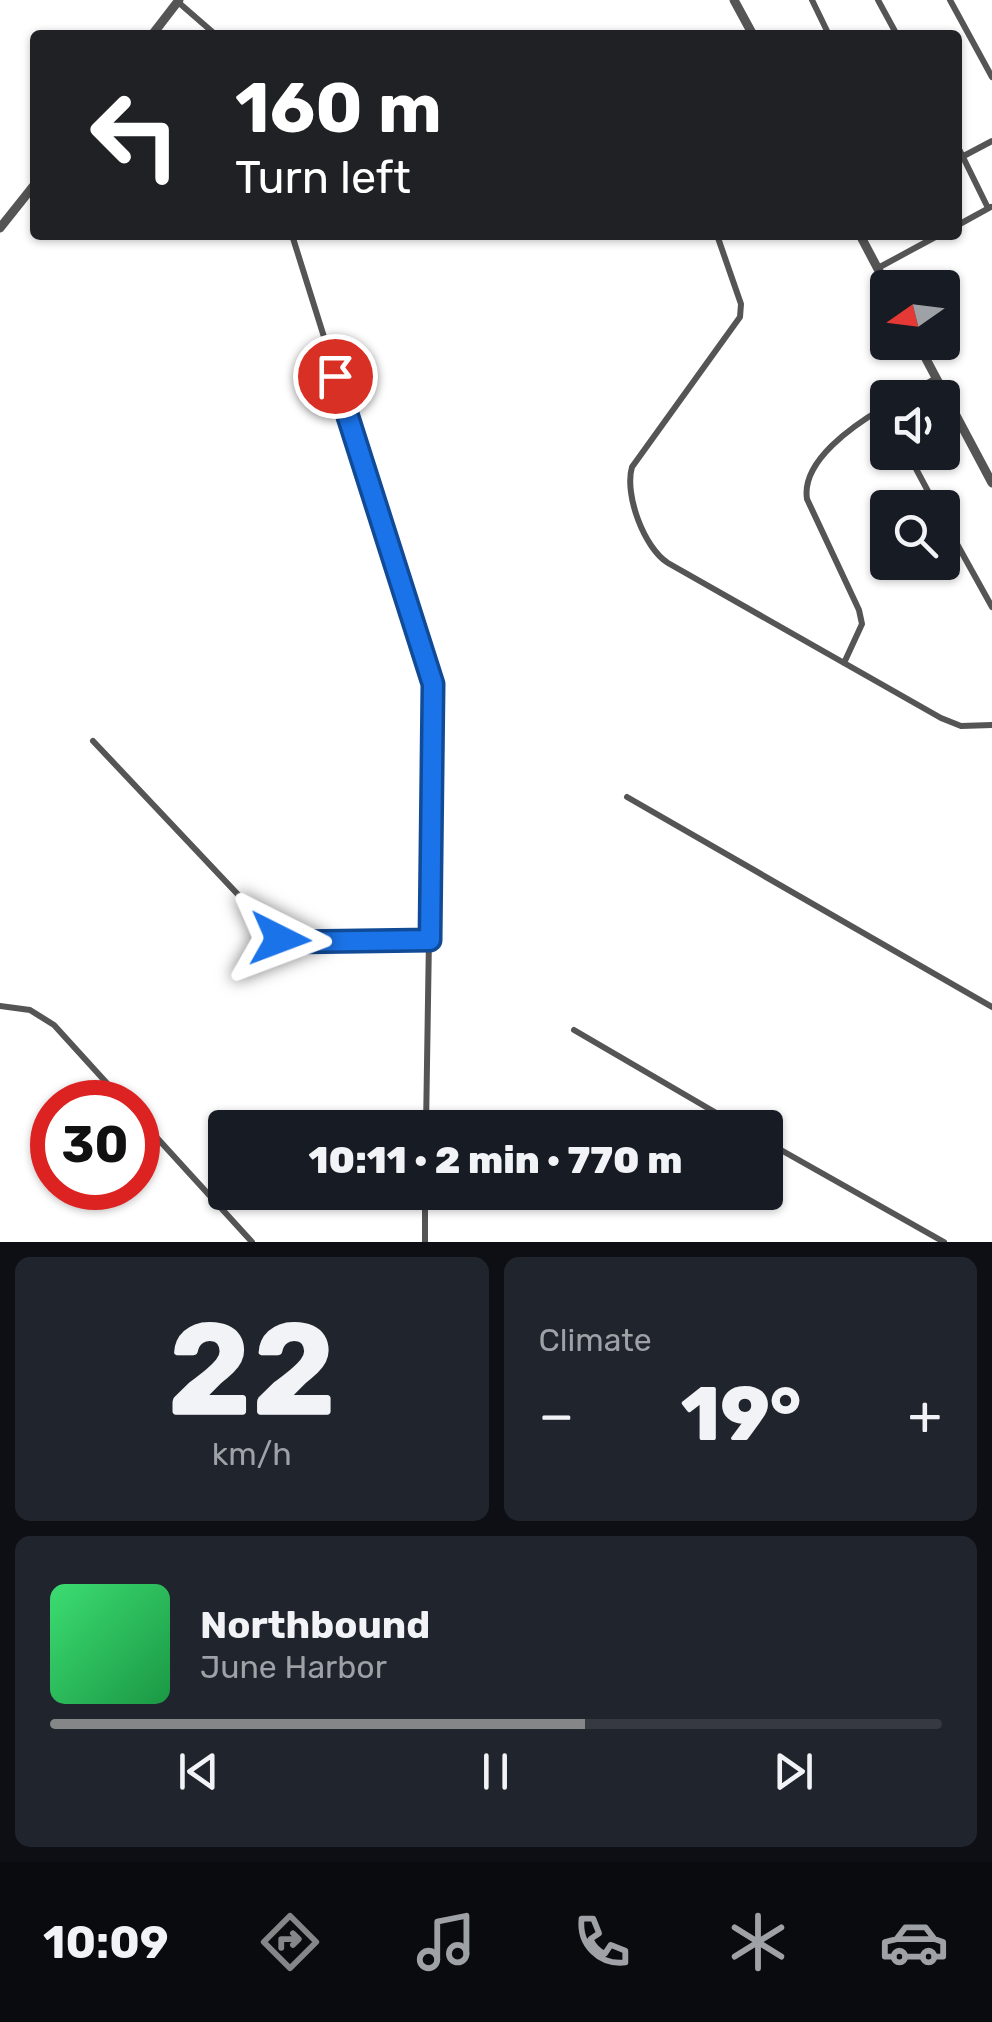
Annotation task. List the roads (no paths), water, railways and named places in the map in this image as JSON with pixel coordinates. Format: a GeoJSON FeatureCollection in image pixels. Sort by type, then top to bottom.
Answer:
{"type":"FeatureCollection","features":[{"type":"Feature","properties":{"kind":"street"},"geometry":{"type":"LineString","coordinates":[[734,0],[750,30]]}},
{"type":"Feature","properties":{"kind":"street"},"geometry":{"type":"LineString","coordinates":[[812,0],[827,30]]}},
{"type":"Feature","properties":{"kind":"street"},"geometry":{"type":"LineString","coordinates":[[878,0],[894,30]]}},
{"type":"Feature","properties":{"kind":"street"},"geometry":{"type":"LineString","coordinates":[[950,0],[992,77]]}},
{"type":"Feature","properties":{"kind":"street"},"geometry":{"type":"LineString","coordinates":[[156,30],[178,1],[210,30]]}},
{"type":"Feature","properties":{"kind":"street"},"geometry":{"type":"LineString","coordinates":[[962,156],[992,140]]}},
{"type":"Feature","properties":{"kind":"street"},"geometry":{"type":"LineString","coordinates":[[962,160],[990,207],[962,223]]}},
{"type":"Feature","properties":{"kind":"street"},"geometry":{"type":"LineString","coordinates":[[0,228],[30,190]]}},
{"type":"Feature","properties":{"kind":"street"},"geometry":{"type":"LineString","coordinates":[[294,240],[433,684],[426,1110]]}},
{"type":"Feature","properties":{"kind":"street"},"geometry":{"type":"LineString","coordinates":[[719,240],[741,304],[740,317],[632,467],[628,481],[629,494],[652,550],[659,558],[950,722],[978,728],[992,726]]}},
{"type":"Feature","properties":{"kind":"street"},"geometry":{"type":"LineString","coordinates":[[863,240],[878,268],[930,240]]}},
{"type":"Feature","properties":{"kind":"street"},"geometry":{"type":"LineString","coordinates":[[926,360],[992,483]]}},
{"type":"Feature","properties":{"kind":"street"},"geometry":{"type":"LineString","coordinates":[[932,380],[936,378]]}},
{"type":"Feature","properties":{"kind":"street"},"geometry":{"type":"LineString","coordinates":[[844,663],[862,624],[860,610],[807,499],[806,487],[815,468],[836,442],[870,416]]}},
{"type":"Feature","properties":{"kind":"street"},"geometry":{"type":"LineString","coordinates":[[960,550],[992,608]]}},
{"type":"Feature","properties":{"kind":"street"},"geometry":{"type":"LineString","coordinates":[[93,741],[280,939],[430,940]]}},
{"type":"Feature","properties":{"kind":"street"},"geometry":{"type":"LineString","coordinates":[[627,797],[992,1007]]}},
{"type":"Feature","properties":{"kind":"street"},"geometry":{"type":"LineString","coordinates":[[0,1006],[30,1010],[54,1025],[104,1080]]}},
{"type":"Feature","properties":{"kind":"street"},"geometry":{"type":"LineString","coordinates":[[574,1030],[711,1110]]}},
{"type":"Feature","properties":{"kind":"street"},"geometry":{"type":"LineString","coordinates":[[160,1141],[252,1242]]}},
{"type":"Feature","properties":{"kind":"street"},"geometry":{"type":"LineString","coordinates":[[783,1151],[944,1242]]}},
{"type":"Feature","properties":{"kind":"street"},"geometry":{"type":"LineString","coordinates":[[424,1242],[425,1210]]}}]}
